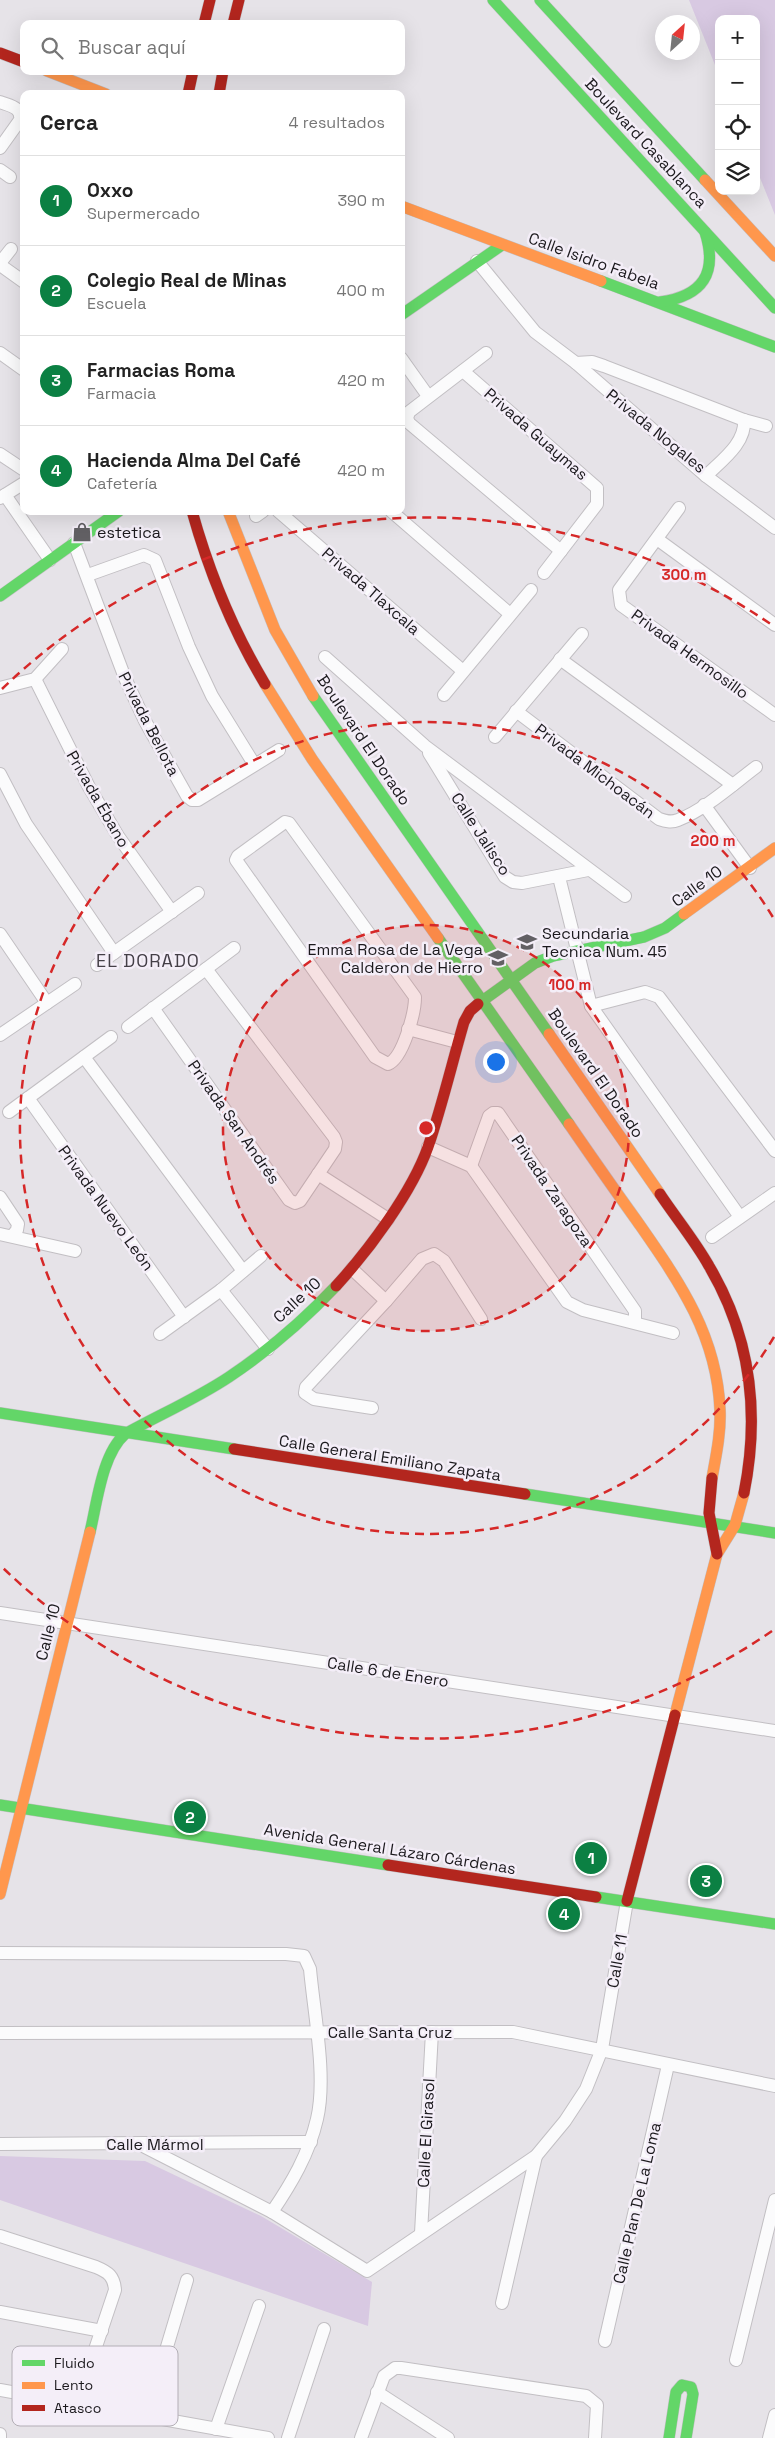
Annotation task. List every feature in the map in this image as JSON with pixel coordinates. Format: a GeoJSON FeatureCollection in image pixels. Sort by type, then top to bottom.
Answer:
{"type":"FeatureCollection","features":[{"type":"Feature","properties":{"kind":"main road"},"geometry":{"type":"LineString","coordinates":[[205,20],[210,0]]}},
{"type":"Feature","properties":{"kind":"main road"},"geometry":{"type":"LineString","coordinates":[[235,20],[239,0]]}},
{"type":"Feature","properties":{"kind":"main road","name":"Boulevard Casablanca"},"geometry":{"type":"LineString","coordinates":[[493,0],[775,308]]}},
{"type":"Feature","properties":{"kind":"main road","name":"Boulevard Casablanca"},"geometry":{"type":"LineString","coordinates":[[540,0],[775,256]]}},
{"type":"Feature","properties":{"kind":"main road"},"geometry":{"type":"LineString","coordinates":[[0,53],[20,60]]}},
{"type":"Feature","properties":{"kind":"main road"},"geometry":{"type":"LineString","coordinates":[[57,75],[96,90]]}},
{"type":"Feature","properties":{"kind":"main road"},"geometry":{"type":"LineString","coordinates":[[189,90],[192,75]]}},
{"type":"Feature","properties":{"kind":"main road"},"geometry":{"type":"LineString","coordinates":[[219,90],[222,75]]}},
{"type":"Feature","properties":{"kind":"main road","name":"Calle Isidro Fabela"},"geometry":{"type":"LineString","coordinates":[[405,208],[660,302],[775,347]]}},
{"type":"Feature","properties":{"kind":"main road"},"geometry":{"type":"LineString","coordinates":[[660,302],[675,301],[689,296],[700,286],[708,273],[712,259],[710,244],[704,230]]}},
{"type":"Feature","properties":{"kind":"main road"},"geometry":{"type":"LineString","coordinates":[[405,312],[502,245]]}},
{"type":"Feature","properties":{"kind":"main road"},"geometry":{"type":"LineString","coordinates":[[0,596],[113,515]]}},
{"type":"Feature","properties":{"kind":"main road"},"geometry":{"type":"LineString","coordinates":[[193,515],[212,579],[236,634],[269,693],[312,759],[681,1284],[697,1315],[710,1351],[718,1386],[720,1428],[710,1501],[709,1523]]}},
{"type":"Feature","properties":{"kind":"main road","name":"Boulevard El Dorado"},"geometry":{"type":"LineString","coordinates":[[230,515],[276,630],[314,698],[511,978],[709,1265],[728,1298],[746,1354],[755,1408],[753,1446],[742,1500],[734,1526]]}},
{"type":"Feature","properties":{"kind":"main road","name":"Calle 10"},"geometry":{"type":"LineString","coordinates":[[0,1894],[107,1464],[117,1441],[125,1434],[228,1378],[268,1349],[314,1310],[352,1270],[388,1219],[416,1174],[436,1125],[457,1042],[470,1011],[482,1000],[535,963],[577,951],[644,937],[665,928],[775,848]]}},
{"type":"Feature","properties":{"kind":"main road","name":"Calle General Emiliano Zapata"},"geometry":{"type":"LineString","coordinates":[[0,1413],[125,1434],[775,1533]]}},
{"type":"Feature","properties":{"kind":"main road","name":"Calle 11"},"geometry":{"type":"LineString","coordinates":[[709,1523],[717,1554]]}},
{"type":"Feature","properties":{"kind":"main road","name":"Calle 11"},"geometry":{"type":"LineString","coordinates":[[627,1901],[717,1554],[734,1526]]}},
{"type":"Feature","properties":{"kind":"main road","name":"Avenida General Lázaro Cárdenas"},"geometry":{"type":"LineString","coordinates":[[0,1805],[775,1924]]}},
{"type":"Feature","properties":{"kind":"main road"},"geometry":{"type":"LineString","coordinates":[[669,2438],[676,2392],[682,2385],[689,2386],[693,2394],[686,2438]]}},
{"type":"Feature","properties":{"kind":"street"},"geometry":{"type":"LineString","coordinates":[[0,102],[18,109],[20,112]]}},
{"type":"Feature","properties":{"kind":"street"},"geometry":{"type":"LineString","coordinates":[[0,148],[20,120]]}},
{"type":"Feature","properties":{"kind":"street"},"geometry":{"type":"LineString","coordinates":[[11,249],[0,264],[20,279]]}},
{"type":"Feature","properties":{"kind":"street","name":"Privada Nogales"},"geometry":{"type":"LineString","coordinates":[[477,261],[536,332],[576,363],[706,476],[742,439],[745,429],[744,420]]}},
{"type":"Feature","properties":{"kind":"street"},"geometry":{"type":"LineString","coordinates":[[0,353],[20,367]]}},
{"type":"Feature","properties":{"kind":"street"},"geometry":{"type":"LineString","coordinates":[[486,353],[428,396],[409,412],[407,418],[410,423],[561,551]]}},
{"type":"Feature","properties":{"kind":"street","name":"Privada Nogales"},"geometry":{"type":"LineString","coordinates":[[576,363],[592,362],[744,420],[766,426]]}},
{"type":"Feature","properties":{"kind":"street"},"geometry":{"type":"LineString","coordinates":[[405,364],[428,396]]}},
{"type":"Feature","properties":{"kind":"street","name":"Privada Guaymas"},"geometry":{"type":"LineString","coordinates":[[463,371],[597,488],[597,504],[544,573]]}},
{"type":"Feature","properties":{"kind":"street"},"geometry":{"type":"LineString","coordinates":[[0,454],[20,467]]}},
{"type":"Feature","properties":{"kind":"street"},"geometry":{"type":"LineString","coordinates":[[706,476],[775,528]]}},
{"type":"Feature","properties":{"kind":"street"},"geometry":{"type":"LineString","coordinates":[[20,486],[2,497],[50,560]]}},
{"type":"Feature","properties":{"kind":"street","name":"Privada Hermosillo"},"geometry":{"type":"LineString","coordinates":[[679,508],[619,590],[621,605],[775,715]]}},
{"type":"Feature","properties":{"kind":"street","name":"Privada Tlaxcala"},"geometry":{"type":"LineString","coordinates":[[283,515],[463,671]]}},
{"type":"Feature","properties":{"kind":"street"},"geometry":{"type":"LineString","coordinates":[[396,515],[510,614]]}},
{"type":"Feature","properties":{"kind":"street"},"geometry":{"type":"LineString","coordinates":[[657,539],[775,625]]}},
{"type":"Feature","properties":{"kind":"street","name":"Privada Bellota"},"geometry":{"type":"LineString","coordinates":[[74,543],[88,575],[124,678],[145,721],[187,796],[192,800],[198,800],[279,750]]}},
{"type":"Feature","properties":{"kind":"street"},"geometry":{"type":"LineString","coordinates":[[88,575],[144,555],[155,560],[189,647],[208,688],[254,764]]}},
{"type":"Feature","properties":{"kind":"street"},"geometry":{"type":"LineString","coordinates":[[444,695],[530,590]]}},
{"type":"Feature","properties":{"kind":"street"},"geometry":{"type":"LineString","coordinates":[[495,737],[582,634]]}},
{"type":"Feature","properties":{"kind":"street"},"geometry":{"type":"LineString","coordinates":[[0,688],[35,680],[62,649]]}},
{"type":"Feature","properties":{"kind":"street","name":"Calle Jalisco"},"geometry":{"type":"LineString","coordinates":[[325,657],[425,746],[625,896]]}},
{"type":"Feature","properties":{"kind":"street"},"geometry":{"type":"LineString","coordinates":[[560,659],[733,785]]}},
{"type":"Feature","properties":{"kind":"street","name":"Privada Ébano"},"geometry":{"type":"LineString","coordinates":[[35,680],[89,787],[118,836],[172,912]]}},
{"type":"Feature","properties":{"kind":"street","name":"Privada Michoacán"},"geometry":{"type":"LineString","coordinates":[[516,711],[659,819],[667,822],[677,820],[704,805],[756,767]]}},
{"type":"Feature","properties":{"kind":"street","name":"Calle Jalisco"},"geometry":{"type":"LineString","coordinates":[[425,746],[505,877],[513,882],[522,883],[588,870]]}},
{"type":"Feature","properties":{"kind":"street"},"geometry":{"type":"LineString","coordinates":[[0,774],[26,824],[114,953]]}},
{"type":"Feature","properties":{"kind":"street"},"geometry":{"type":"LineString","coordinates":[[704,805],[750,868]]}},
{"type":"Feature","properties":{"kind":"street"},"geometry":{"type":"LineString","coordinates":[[285,822],[289,822],[412,991],[415,1004],[408,1029],[394,1062],[388,1064],[375,1057],[236,860],[238,856],[285,822]]}},
{"type":"Feature","properties":{"kind":"street"},"geometry":{"type":"LineString","coordinates":[[559,877],[591,1006],[740,1217]]}},
{"type":"Feature","properties":{"kind":"street"},"geometry":{"type":"LineString","coordinates":[[97,965],[198,893]]}},
{"type":"Feature","properties":{"kind":"street"},"geometry":{"type":"LineString","coordinates":[[0,934],[47,1003]]}},
{"type":"Feature","properties":{"kind":"street"},"geometry":{"type":"LineString","coordinates":[[128,1027],[234,948]]}},
{"type":"Feature","properties":{"kind":"street","name":"Privada San Andrés"},"geometry":{"type":"LineString","coordinates":[[153,1008],[290,1200],[294,1203],[300,1201],[335,1149],[336,1142],[334,1137],[206,969]]}},
{"type":"Feature","properties":{"kind":"street"},"geometry":{"type":"LineString","coordinates":[[0,1035],[75,984]]}},
{"type":"Feature","properties":{"kind":"street"},"geometry":{"type":"LineString","coordinates":[[591,1006],[644,992],[659,997],[775,1151]]}},
{"type":"Feature","properties":{"kind":"street"},"geometry":{"type":"LineString","coordinates":[[408,1029],[457,1042]]}},
{"type":"Feature","properties":{"kind":"street"},"geometry":{"type":"LineString","coordinates":[[9,1112],[111,1037]]}},
{"type":"Feature","properties":{"kind":"street"},"geometry":{"type":"LineString","coordinates":[[84,1057],[243,1272]]}},
{"type":"Feature","properties":{"kind":"street","name":"Privada Nuevo León"},"geometry":{"type":"LineString","coordinates":[[28,1098],[184,1317]]}},
{"type":"Feature","properties":{"kind":"street","name":"Privada Zaragoza"},"geometry":{"type":"LineString","coordinates":[[471,1166],[489,1116],[493,1113],[498,1114],[635,1311],[635,1322]]}},
{"type":"Feature","properties":{"kind":"street"},"geometry":{"type":"LineString","coordinates":[[428,1147],[471,1166],[567,1302],[583,1310],[673,1333]]}},
{"type":"Feature","properties":{"kind":"street"},"geometry":{"type":"LineString","coordinates":[[318,1174],[388,1219]]}},
{"type":"Feature","properties":{"kind":"street"},"geometry":{"type":"LineString","coordinates":[[712,1237],[775,1193]]}},
{"type":"Feature","properties":{"kind":"street"},"geometry":{"type":"LineString","coordinates":[[0,1197],[18,1224],[6,1235]]}},
{"type":"Feature","properties":{"kind":"street"},"geometry":{"type":"LineString","coordinates":[[6,1235],[75,1251]]}},
{"type":"Feature","properties":{"kind":"street"},"geometry":{"type":"LineString","coordinates":[[372,1408],[314,1399],[305,1393],[310,1382],[386,1301],[422,1259],[434,1254],[444,1260],[481,1319]]}},
{"type":"Feature","properties":{"kind":"street"},"geometry":{"type":"LineString","coordinates":[[160,1334],[221,1290],[261,1256]]}},
{"type":"Feature","properties":{"kind":"street"},"geometry":{"type":"LineString","coordinates":[[352,1270],[386,1301]]}},
{"type":"Feature","properties":{"kind":"street"},"geometry":{"type":"LineString","coordinates":[[221,1290],[268,1349]]}},
{"type":"Feature","properties":{"kind":"street","name":"Calle 6 de Enero"},"geometry":{"type":"LineString","coordinates":[[0,1613],[775,1731]]}},
{"type":"Feature","properties":{"kind":"street","name":"Calle 11"},"geometry":{"type":"LineString","coordinates":[[272,2212],[367,2271],[420,2233],[536,2156],[566,2121],[586,2089],[602,2049],[627,1901]]}},
{"type":"Feature","properties":{"kind":"street"},"geometry":{"type":"LineString","coordinates":[[0,1953],[286,1954],[304,1956],[310,1970],[321,2089],[318,2118],[311,2142],[294,2179],[272,2212],[141,2145]]}},
{"type":"Feature","properties":{"kind":"street","name":"Calle El Girasol"},"geometry":{"type":"LineString","coordinates":[[420,2233],[432,2032]]}},
{"type":"Feature","properties":{"kind":"street","name":"Calle Santa Cruz"},"geometry":{"type":"LineString","coordinates":[[0,2033],[514,2032],[775,2086]]}},
{"type":"Feature","properties":{"kind":"street","name":"Calle Plan De La Loma"},"geometry":{"type":"LineString","coordinates":[[605,2341],[668,2065]]}},
{"type":"Feature","properties":{"kind":"street","name":"Calle Mármol"},"geometry":{"type":"LineString","coordinates":[[0,2144],[141,2145],[311,2142]]}},
{"type":"Feature","properties":{"kind":"street"},"geometry":{"type":"LineString","coordinates":[[502,2303],[536,2156]]}},
{"type":"Feature","properties":{"kind":"street"},"geometry":{"type":"LineString","coordinates":[[736,2360],[775,2200]]}},
{"type":"Feature","properties":{"kind":"street"},"geometry":{"type":"LineString","coordinates":[[0,2236],[106,2272],[114,2279],[115,2290],[97,2346]]}},
{"type":"Feature","properties":{"kind":"street"},"geometry":{"type":"LineString","coordinates":[[167,2346],[187,2280]]}},
{"type":"Feature","properties":{"kind":"street"},"geometry":{"type":"LineString","coordinates":[[216,2429],[259,2306]]}},
{"type":"Feature","properties":{"kind":"street"},"geometry":{"type":"LineString","coordinates":[[0,2312],[102,2331]]}},
{"type":"Feature","properties":{"kind":"street"},"geometry":{"type":"LineString","coordinates":[[288,2438],[324,2329]]}},
{"type":"Feature","properties":{"kind":"street"},"geometry":{"type":"LineString","coordinates":[[360,2438],[384,2376],[395,2368],[412,2368],[592,2398],[597,2405],[598,2411],[595,2438]]}},
{"type":"Feature","properties":{"kind":"street"},"geometry":{"type":"LineString","coordinates":[[377,2392],[448,2438]]}},
{"type":"Feature","properties":{"kind":"street"},"geometry":{"type":"LineString","coordinates":[[772,2435],[775,2415]]}},
{"type":"Feature","properties":{"kind":"street"},"geometry":{"type":"LineString","coordinates":[[178,2422],[268,2438]]}},
{"type":"Feature","properties":{"kind":"shaded area"},"geometry":{"type":"Polygon","coordinates":[[[689,0],[775,0],[775,215],[760,178],[760,15],[715,15],[715,65],[700,28],[700,15],[695,15],[689,0]]]}},
{"type":"Feature","properties":{"kind":"shaded area"},"geometry":{"type":"Polygon","coordinates":[[[0,2156],[145,2161],[261,2216],[372,2282],[368,2326],[0,2200],[0,2156]]]}},
{"type":"Feature","properties":{"kind":"traffic: fast"},"geometry":{"type":"LineString","coordinates":[[493,0],[775,308]]}},
{"type":"Feature","properties":{"kind":"traffic: fast"},"geometry":{"type":"LineString","coordinates":[[540,0],[705,180]]}},
{"type":"Feature","properties":{"kind":"traffic: fast"},"geometry":{"type":"LineString","coordinates":[[660,302],[687,294],[697,288],[704,280],[708,271],[709,259],[709,247],[705,232]]}},
{"type":"Feature","properties":{"kind":"traffic: fast"},"geometry":{"type":"LineString","coordinates":[[405,312],[502,245]]}},
{"type":"Feature","properties":{"kind":"traffic: fast"},"geometry":{"type":"LineString","coordinates":[[601,281],[775,347]]}},
{"type":"Feature","properties":{"kind":"traffic: fast"},"geometry":{"type":"LineString","coordinates":[[0,596],[113,515]]}},
{"type":"Feature","properties":{"kind":"traffic: fast"},"geometry":{"type":"LineString","coordinates":[[313,696],[549,1034]]}},
{"type":"Feature","properties":{"kind":"traffic: fast"},"geometry":{"type":"LineString","coordinates":[[478,1004],[535,963],[553,956],[644,937],[665,928],[684,914]]}},
{"type":"Feature","properties":{"kind":"traffic: fast"},"geometry":{"type":"LineString","coordinates":[[438,938],[569,1124]]}},
{"type":"Feature","properties":{"kind":"traffic: fast"},"geometry":{"type":"LineString","coordinates":[[90,1532],[101,1480],[111,1454],[125,1434],[204,1393],[258,1357],[311,1311],[336,1286]]}},
{"type":"Feature","properties":{"kind":"traffic: fast"},"geometry":{"type":"LineString","coordinates":[[0,1413],[234,1449]]}},
{"type":"Feature","properties":{"kind":"traffic: fast"},"geometry":{"type":"LineString","coordinates":[[525,1494],[775,1533]]}},
{"type":"Feature","properties":{"kind":"traffic: fast"},"geometry":{"type":"LineString","coordinates":[[0,1805],[388,1865]]}},
{"type":"Feature","properties":{"kind":"traffic: fast"},"geometry":{"type":"LineString","coordinates":[[596,1897],[775,1924]]}},
{"type":"Feature","properties":{"kind":"traffic: fast"},"geometry":{"type":"LineString","coordinates":[[669,2438],[676,2392],[682,2385],[691,2387],[693,2394],[686,2438]]}},
{"type":"Feature","properties":{"kind":"traffic: slow"},"geometry":{"type":"LineString","coordinates":[[57,75],[96,90]]}},
{"type":"Feature","properties":{"kind":"traffic: slow"},"geometry":{"type":"LineString","coordinates":[[705,180],[775,256]]}},
{"type":"Feature","properties":{"kind":"traffic: slow"},"geometry":{"type":"LineString","coordinates":[[405,208],[601,281]]}},
{"type":"Feature","properties":{"kind":"traffic: slow"},"geometry":{"type":"LineString","coordinates":[[230,515],[275,630],[313,696]]}},
{"type":"Feature","properties":{"kind":"traffic: slow"},"geometry":{"type":"LineString","coordinates":[[265,684],[312,759],[438,938]]}},
{"type":"Feature","properties":{"kind":"traffic: slow"},"geometry":{"type":"LineString","coordinates":[[684,914],[775,848]]}},
{"type":"Feature","properties":{"kind":"traffic: slow"},"geometry":{"type":"LineString","coordinates":[[549,1034],[660,1194]]}},
{"type":"Feature","properties":{"kind":"traffic: slow"},"geometry":{"type":"LineString","coordinates":[[569,1124],[667,1265],[693,1309],[703,1332],[712,1357],[720,1410],[719,1436],[712,1478]]}},
{"type":"Feature","properties":{"kind":"traffic: slow"},"geometry":{"type":"LineString","coordinates":[[675,1715],[717,1554],[735,1525],[744,1493]]}},
{"type":"Feature","properties":{"kind":"traffic: slow"},"geometry":{"type":"LineString","coordinates":[[0,1894],[90,1532]]}},
{"type":"Feature","properties":{"kind":"traffic: jam"},"geometry":{"type":"LineString","coordinates":[[205,20],[210,0]]}},
{"type":"Feature","properties":{"kind":"traffic: jam"},"geometry":{"type":"LineString","coordinates":[[234,20],[239,0]]}},
{"type":"Feature","properties":{"kind":"traffic: jam"},"geometry":{"type":"LineString","coordinates":[[0,53],[20,60]]}},
{"type":"Feature","properties":{"kind":"traffic: jam"},"geometry":{"type":"LineString","coordinates":[[189,90],[192,75]]}},
{"type":"Feature","properties":{"kind":"traffic: jam"},"geometry":{"type":"LineString","coordinates":[[220,90],[222,75]]}},
{"type":"Feature","properties":{"kind":"traffic: jam"},"geometry":{"type":"LineString","coordinates":[[193,515],[222,600],[265,684]]}},
{"type":"Feature","properties":{"kind":"traffic: jam"},"geometry":{"type":"LineString","coordinates":[[336,1286],[375,1238],[412,1183],[428,1147],[464,1022],[470,1011],[478,1004]]}},
{"type":"Feature","properties":{"kind":"traffic: jam"},"geometry":{"type":"LineString","coordinates":[[660,1194],[709,1266],[723,1293],[743,1348],[751,1405],[749,1463],[744,1493]]}},
{"type":"Feature","properties":{"kind":"traffic: jam"},"geometry":{"type":"LineString","coordinates":[[234,1449],[525,1494]]}},
{"type":"Feature","properties":{"kind":"traffic: jam"},"geometry":{"type":"LineString","coordinates":[[712,1478],[709,1513],[717,1554]]}},
{"type":"Feature","properties":{"kind":"traffic: jam"},"geometry":{"type":"LineString","coordinates":[[627,1901],[675,1715]]}},
{"type":"Feature","properties":{"kind":"traffic: jam"},"geometry":{"type":"LineString","coordinates":[[388,1865],[596,1897]]}},
{"type":"Feature","properties":{"kind":"place","name":"estetica"},"geometry":{"type":"Point","coordinates":[82,532]}},
{"type":"Feature","properties":{"kind":"place","name":"Secundaria Tecnica Num. 45"},"geometry":{"type":"Point","coordinates":[527,942]}},
{"type":"Feature","properties":{"kind":"place","name":"Emma Rosa de La Vega Calderon de Hierro"},"geometry":{"type":"Point","coordinates":[498,958]}},
{"type":"Feature","properties":{"kind":"place","name":"Colegio Real de Minas"},"geometry":{"type":"Point","coordinates":[190,1817]}},
{"type":"Feature","properties":{"kind":"place","name":"Oxxo"},"geometry":{"type":"Point","coordinates":[591,1858]}},
{"type":"Feature","properties":{"kind":"place","name":"Farmacias Roma"},"geometry":{"type":"Point","coordinates":[706,1881]}},
{"type":"Feature","properties":{"kind":"place","name":"Hacienda Alma Del Café"},"geometry":{"type":"Point","coordinates":[564,1914]}},
{"type":"Feature","properties":{"kind":"district","name":"EL DORADO"},"geometry":{"type":"Point","coordinates":[148,960]}}]}
